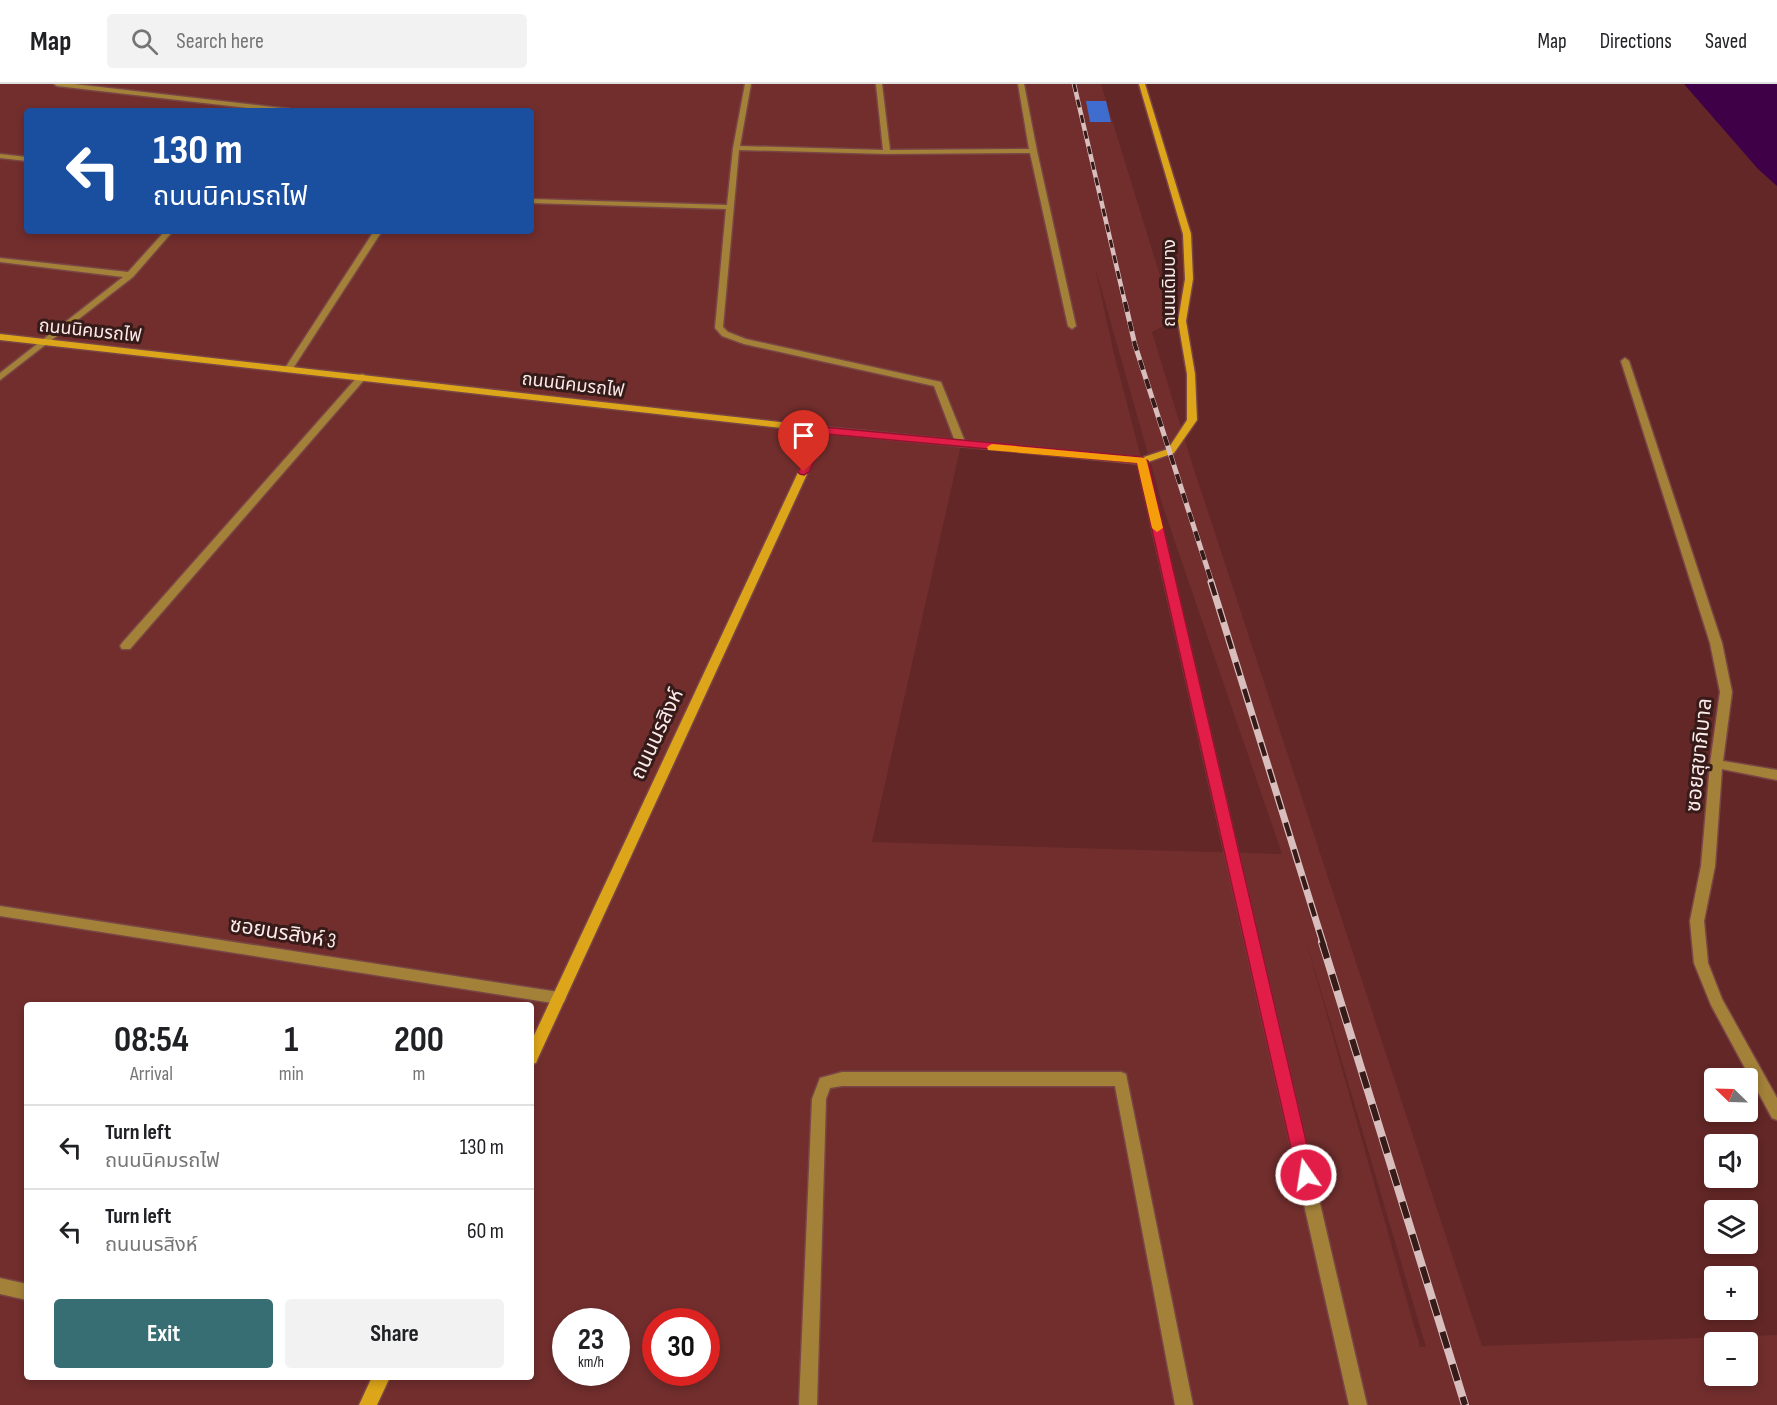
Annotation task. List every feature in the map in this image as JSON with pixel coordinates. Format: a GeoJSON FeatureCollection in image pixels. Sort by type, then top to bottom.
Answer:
{"type":"FeatureCollection","features":[{"type":"Feature","properties":{"kind":"street"},"geometry":{"type":"LineString","coordinates":[[57,84],[264,108]]}},
{"type":"Feature","properties":{"kind":"street"},"geometry":{"type":"LineString","coordinates":[[748,84],[736,148],[719,328],[744,341],[938,384],[961,444]]}},
{"type":"Feature","properties":{"kind":"street"},"geometry":{"type":"LineString","coordinates":[[879,84],[887,152]]}},
{"type":"Feature","properties":{"kind":"street"},"geometry":{"type":"LineString","coordinates":[[1021,84],[1033,151],[1072,326]]}},
{"type":"Feature","properties":{"kind":"street","name":"ถนนเดิมบาง"},"geometry":{"type":"LineString","coordinates":[[1142,84],[1187,234],[1189,279],[1182,321],[1191,374],[1192,420],[1172,451],[1142,461]]}},
{"type":"Feature","properties":{"kind":"street"},"geometry":{"type":"LineString","coordinates":[[736,148],[887,152],[1033,151]]}},
{"type":"Feature","properties":{"kind":"street"},"geometry":{"type":"LineString","coordinates":[[0,156],[24,159]]}},
{"type":"Feature","properties":{"kind":"street"},"geometry":{"type":"LineString","coordinates":[[534,201],[731,207]]}},
{"type":"Feature","properties":{"kind":"street"},"geometry":{"type":"LineString","coordinates":[[0,377],[130,275],[166,234]]}},
{"type":"Feature","properties":{"kind":"street"},"geometry":{"type":"LineString","coordinates":[[289,368],[376,234]]}},
{"type":"Feature","properties":{"kind":"street"},"geometry":{"type":"LineString","coordinates":[[0,260],[130,275]]}},
{"type":"Feature","properties":{"kind":"street","name":"ถนนนิคมรถไฟ"},"geometry":{"type":"LineString","coordinates":[[0,337],[823,430],[1142,461]]}},
{"type":"Feature","properties":{"kind":"street","name":"ซอยสุขาภิบาล"},"geometry":{"type":"LineString","coordinates":[[1625,362],[1716,642],[1726,692],[1716,764],[1708,866],[1697,921],[1701,963],[1716,1001],[1777,1113]]}},
{"type":"Feature","properties":{"kind":"street"},"geometry":{"type":"LineString","coordinates":[[126,646],[362,377]]}},
{"type":"Feature","properties":{"kind":"street","name":"ถนนนรสิงห์"},"geometry":{"type":"LineString","coordinates":[[534,1052],[823,430]]}},
{"type":"Feature","properties":{"kind":"street"},"geometry":{"type":"LineString","coordinates":[[1142,461],[1358,1405]]}},
{"type":"Feature","properties":{"kind":"street"},"geometry":{"type":"LineString","coordinates":[[1716,764],[1777,776]]}},
{"type":"Feature","properties":{"kind":"street","name":"ซอยนรสิงห์ 3"},"geometry":{"type":"LineString","coordinates":[[0,910],[559,998]]}},
{"type":"Feature","properties":{"kind":"street"},"geometry":{"type":"LineString","coordinates":[[808,1405],[819,1099],[825,1083],[842,1079],[1121,1079],[1184,1405]]}},
{"type":"Feature","properties":{"kind":"street"},"geometry":{"type":"LineString","coordinates":[[0,1286],[24,1291]]}},
{"type":"Feature","properties":{"kind":"street"},"geometry":{"type":"LineString","coordinates":[[368,1405],[380,1380]]}},
{"type":"Feature","properties":{"kind":"shaded area"},"geometry":{"type":"Polygon","coordinates":[[[0,84],[1101,84],[1174,321],[1152,332],[1191,460],[1482,1346],[1704,1338],[1704,1386],[1758,1386],[1758,1336],[1777,1335],[1777,1405],[0,1405],[0,84]],[[1095,267],[1114,354],[1142,461],[961,445],[872,842],[1282,854],[1163,507],[1095,267]],[[1304,933],[1420,1347],[1426,1347],[1304,933]]]}},
{"type":"Feature","properties":{"kind":"shaded area"},"geometry":{"type":"Polygon","coordinates":[[[1684,84],[1777,84],[1777,186],[1758,169],[1684,84]]]}},
{"type":"Feature","properties":{"kind":"building"},"geometry":{"type":"Polygon","coordinates":[[[1086,101],[1106,101],[1111,122],[1090,122],[1086,101]]]}},
{"type":"Feature","properties":{"kind":"railway"},"geometry":{"type":"LineString","coordinates":[[1074,84],[1125,303]]}},
{"type":"Feature","properties":{"kind":"railway"},"geometry":{"type":"LineString","coordinates":[[1125,302],[1135,345],[1212,583]]}},
{"type":"Feature","properties":{"kind":"railway"},"geometry":{"type":"LineString","coordinates":[[1211,582],[1323,943]]}},
{"type":"Feature","properties":{"kind":"railway"},"geometry":{"type":"LineString","coordinates":[[1322,942],[1465,1405]]}},
{"type":"Feature","properties":{"kind":"slow traffic"},"geometry":{"type":"LineString","coordinates":[[992,447],[1142,461],[1157,528]]}},
{"type":"Feature","properties":{"kind":"route"},"geometry":{"type":"LineString","coordinates":[[804,472],[823,430],[1142,461],[1306,1175]]}}]}
